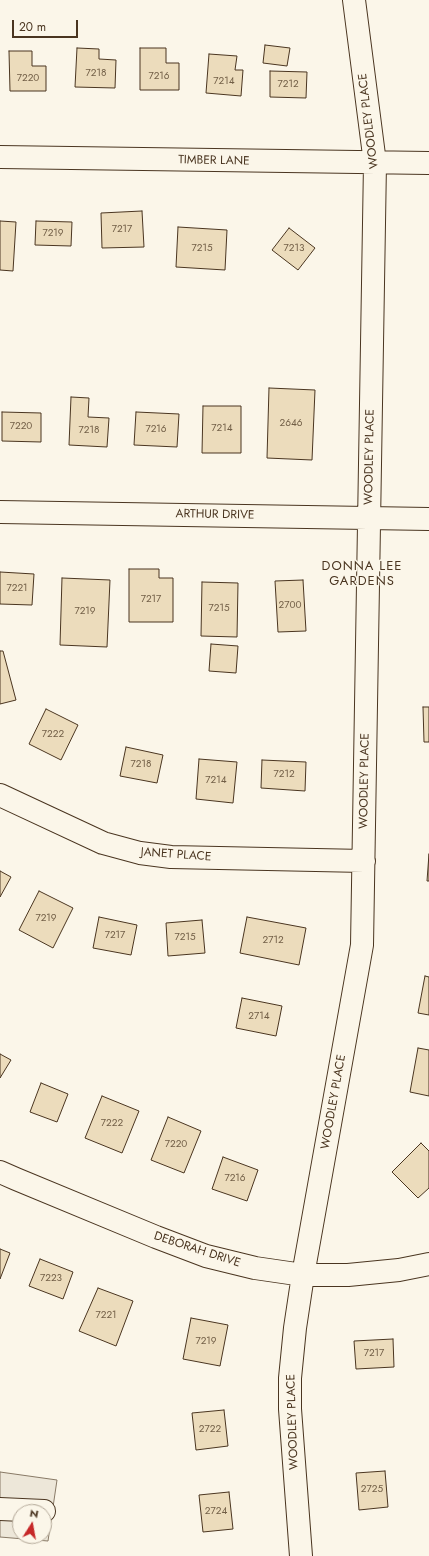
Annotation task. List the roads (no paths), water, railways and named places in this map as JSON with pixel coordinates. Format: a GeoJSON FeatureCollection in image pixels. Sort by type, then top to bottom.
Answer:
{"type":"FeatureCollection","features":[{"type":"Feature","properties":{"kind":"street","name":"WOODLEY PLACE"},"geometry":{"type":"LineString","coordinates":[[301,1556],[290,1409],[290,1378],[294,1336],[303,1275],[361,952],[364,861],[375,163],[354,0]]}},
{"type":"Feature","properties":{"kind":"street","name":"TIMBER LANE"},"geometry":{"type":"LineString","coordinates":[[0,157],[429,163]]}},
{"type":"Feature","properties":{"kind":"street","name":"ARTHUR DRIVE"},"geometry":{"type":"LineString","coordinates":[[0,512],[429,519]]}},
{"type":"Feature","properties":{"kind":"street","name":"JANET PLACE"},"geometry":{"type":"LineString","coordinates":[[0,795],[103,843],[140,853],[171,857],[364,861]]}},
{"type":"Feature","properties":{"kind":"street","name":"DEBORAH DRIVE"},"geometry":{"type":"LineString","coordinates":[[0,1172],[16,1180],[206,1256],[255,1268],[303,1275],[348,1275],[399,1270],[429,1264]]}},
{"type":"Feature","properties":{"kind":"street"},"geometry":{"type":"LineString","coordinates":[[0,1509],[12,1510]]}},
{"type":"Feature","properties":{"kind":"district","name":"DONNA LEE GARDENS"},"geometry":{"type":"Point","coordinates":[362,574]}}]}
